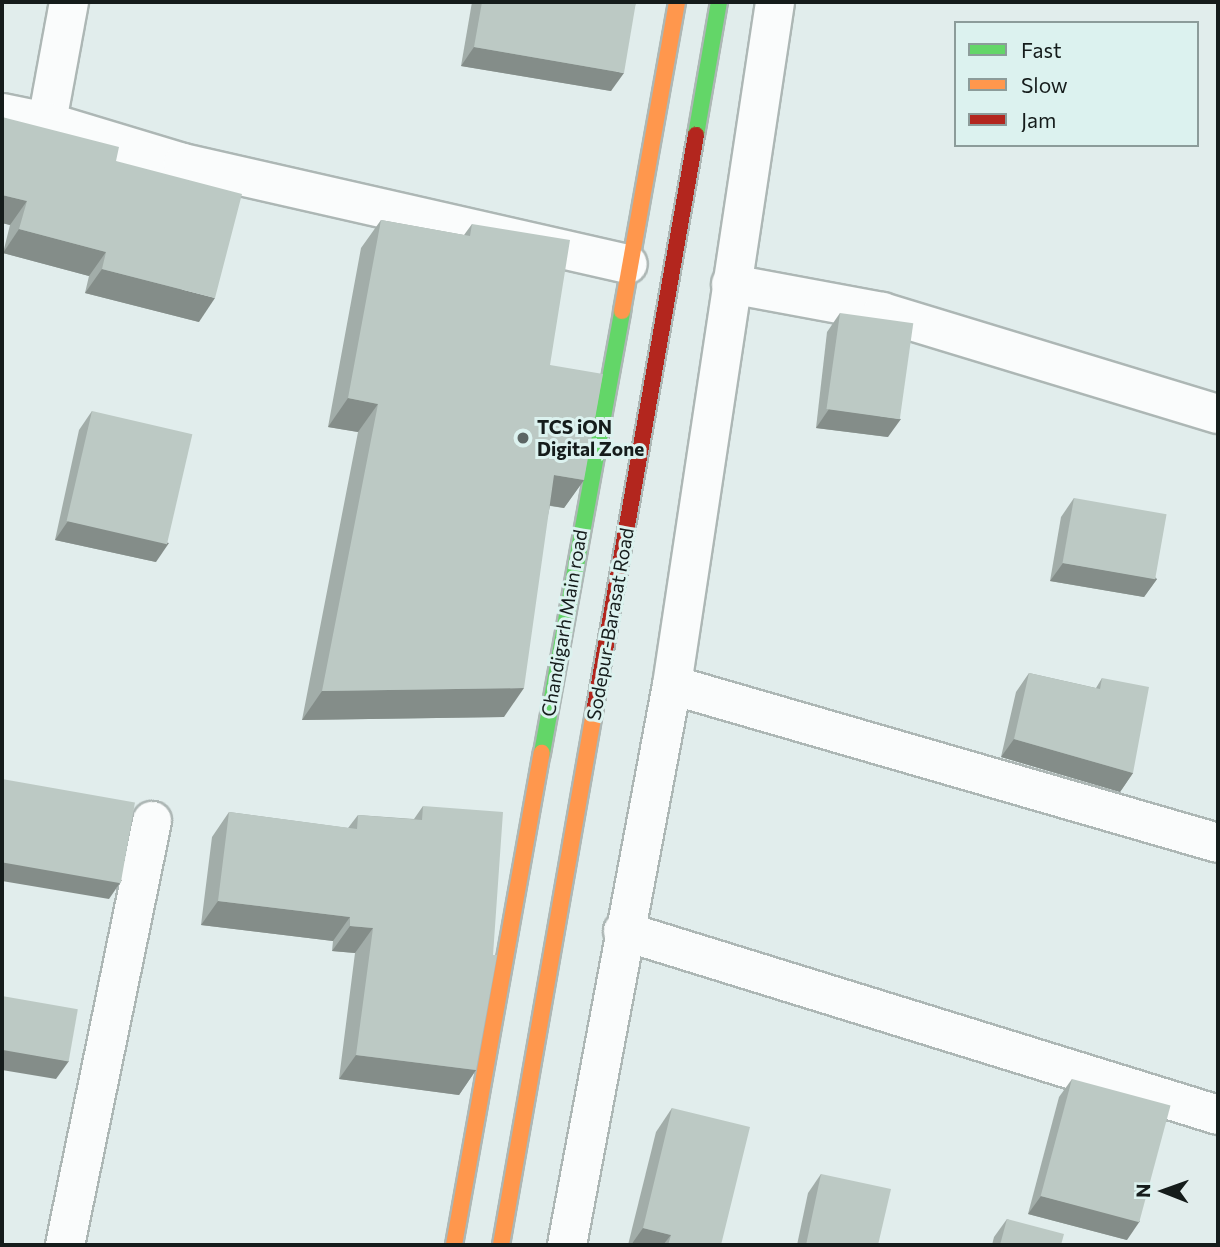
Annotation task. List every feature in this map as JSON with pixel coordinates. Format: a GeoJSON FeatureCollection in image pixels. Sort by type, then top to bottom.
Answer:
{"type":"FeatureCollection","features":[{"type":"Feature","properties":{"kind":"street"},"geometry":{"type":"LineString","coordinates":[[47,122],[69,2]]}},
{"type":"Feature","properties":{"kind":"street","name":"Chandigarh Main road"},"geometry":{"type":"LineString","coordinates":[[454,1245],[677,2]]}},
{"type":"Feature","properties":{"kind":"street","name":"Sodepur-Barasat Road"},"geometry":{"type":"LineString","coordinates":[[501,1245],[719,2]]}},
{"type":"Feature","properties":{"kind":"street"},"geometry":{"type":"LineString","coordinates":[[566,1245],[623,931],[672,685],[775,2]]}},
{"type":"Feature","properties":{"kind":"street"},"geometry":{"type":"LineString","coordinates":[[2,113],[47,122],[183,163],[628,264]]}},
{"type":"Feature","properties":{"kind":"street"},"geometry":{"type":"LineString","coordinates":[[731,284],[882,312],[1218,414]]}},
{"type":"Feature","properties":{"kind":"street"},"geometry":{"type":"LineString","coordinates":[[672,685],[1218,843]]}},
{"type":"Feature","properties":{"kind":"street"},"geometry":{"type":"LineString","coordinates":[[65,1245],[152,821]]}},
{"type":"Feature","properties":{"kind":"street"},"geometry":{"type":"LineString","coordinates":[[623,931],[1218,1115]]}},
{"type":"Feature","properties":{"kind":"building"},"geometry":{"type":"Polygon","coordinates":[[[482,2],[636,2],[624,73],[474,47],[482,2]]]}},
{"type":"Feature","properties":{"kind":"building"},"geometry":{"type":"Polygon","coordinates":[[[2,117],[119,147],[116,161],[242,194],[215,298],[102,269],[106,252],[19,229],[27,201],[2,195],[2,117]]]}},
{"type":"Feature","properties":{"kind":"building"},"geometry":{"type":"Polygon","coordinates":[[[381,220],[470,236],[472,224],[570,240],[550,365],[603,374],[584,480],[554,475],[524,688],[322,691],[378,404],[348,398],[381,220]]]}},
{"type":"Feature","properties":{"kind":"building"},"geometry":{"type":"Polygon","coordinates":[[[840,313],[913,323],[900,419],[827,409],[840,313]]]}},
{"type":"Feature","properties":{"kind":"building"},"geometry":{"type":"Polygon","coordinates":[[[92,411],[192,434],[167,544],[67,521],[92,411]]]}},
{"type":"Feature","properties":{"kind":"building"},"geometry":{"type":"Polygon","coordinates":[[[1074,498],[1167,514],[1155,579],[1063,563],[1074,498]]]}},
{"type":"Feature","properties":{"kind":"building"},"geometry":{"type":"Polygon","coordinates":[[[1029,673],[1100,689],[1102,678],[1149,687],[1133,773],[1014,739],[1029,673]]]}},
{"type":"Feature","properties":{"kind":"building"},"geometry":{"type":"Polygon","coordinates":[[[2,779],[135,802],[121,883],[2,862],[2,779]]]}},
{"type":"Feature","properties":{"kind":"building"},"geometry":{"type":"Polygon","coordinates":[[[423,806],[503,812],[493,955],[497,955],[476,1070],[356,1055],[373,928],[350,926],[350,917],[218,901],[229,812],[357,829],[358,815],[422,820],[423,806]]]}},
{"type":"Feature","properties":{"kind":"building"},"geometry":{"type":"Polygon","coordinates":[[[2,996],[78,1009],[69,1062],[2,1050],[2,996]]]}},
{"type":"Feature","properties":{"kind":"building"},"geometry":{"type":"Polygon","coordinates":[[[1072,1079],[1171,1105],[1139,1222],[1041,1196],[1072,1079]]]}},
{"type":"Feature","properties":{"kind":"building"},"geometry":{"type":"Polygon","coordinates":[[[672,1108],[750,1127],[721,1245],[668,1245],[671,1235],[643,1228],[672,1108]]]}},
{"type":"Feature","properties":{"kind":"building"},"geometry":{"type":"Polygon","coordinates":[[[821,1174],[891,1189],[878,1245],[806,1245],[821,1174]]]}},
{"type":"Feature","properties":{"kind":"building"},"geometry":{"type":"Polygon","coordinates":[[[1007,1219],[1064,1234],[1061,1245],[1000,1245],[1007,1219]]]}},
{"type":"Feature","properties":{"kind":"traffic: fast"},"geometry":{"type":"LineString","coordinates":[[696,135],[719,2]]}},
{"type":"Feature","properties":{"kind":"traffic: fast"},"geometry":{"type":"LineString","coordinates":[[542,753],[622,311]]}},
{"type":"Feature","properties":{"kind":"traffic: slow"},"geometry":{"type":"LineString","coordinates":[[622,311],[677,2]]}},
{"type":"Feature","properties":{"kind":"traffic: slow"},"geometry":{"type":"LineString","coordinates":[[501,1245],[595,707]]}},
{"type":"Feature","properties":{"kind":"traffic: slow"},"geometry":{"type":"LineString","coordinates":[[454,1245],[542,753]]}},
{"type":"Feature","properties":{"kind":"traffic: jam"},"geometry":{"type":"LineString","coordinates":[[595,707],[696,135]]}},
{"type":"Feature","properties":{"kind":"place","name":"TCS iON Digital Zone"},"geometry":{"type":"Point","coordinates":[523,438]}}]}
